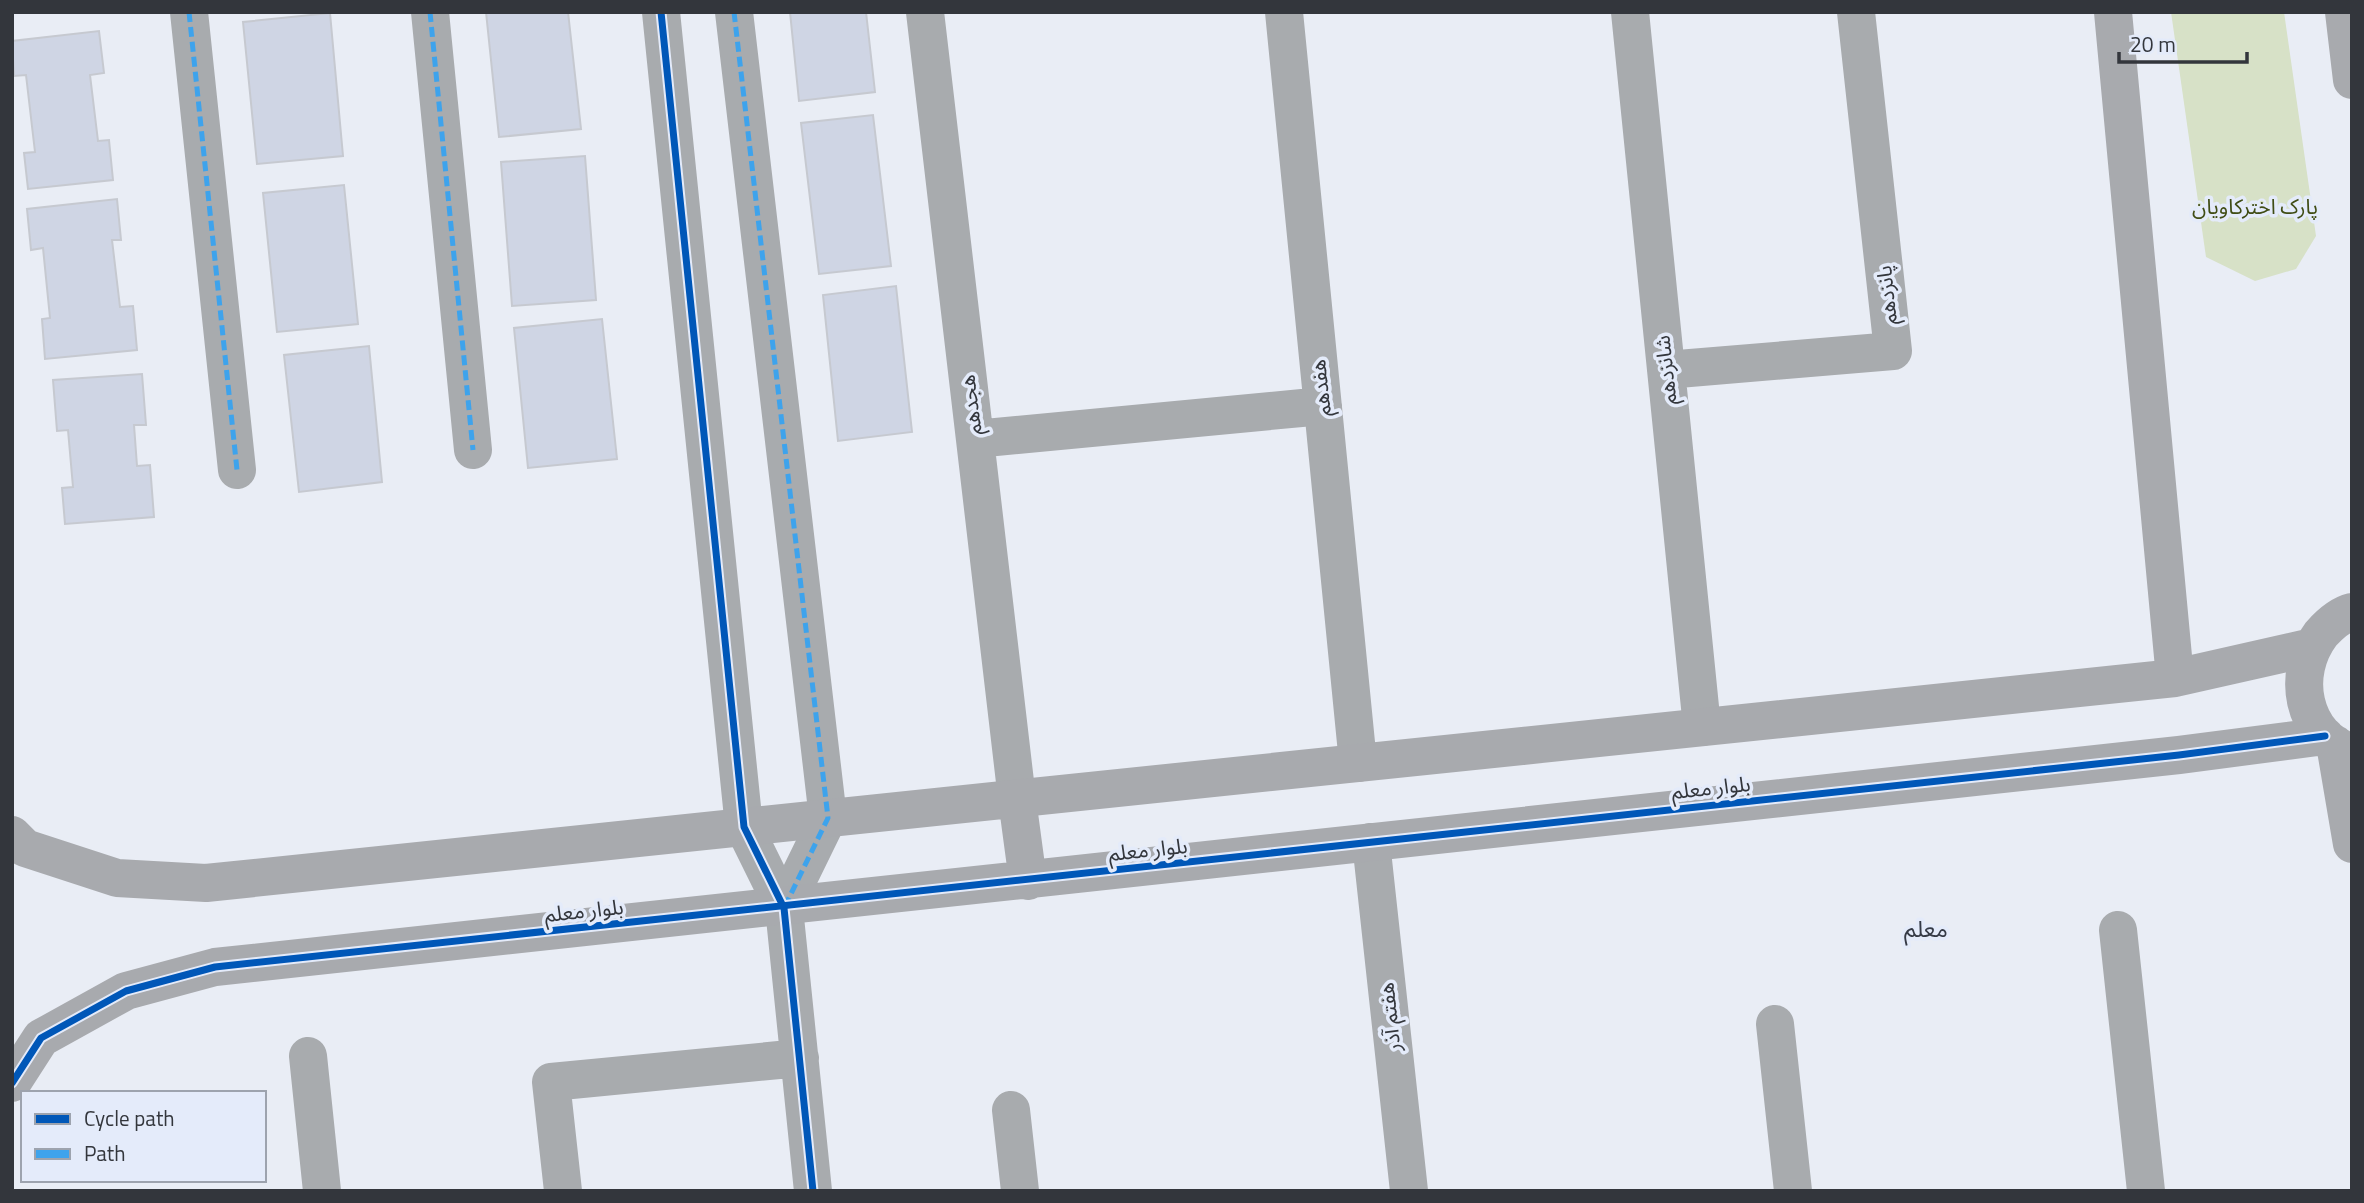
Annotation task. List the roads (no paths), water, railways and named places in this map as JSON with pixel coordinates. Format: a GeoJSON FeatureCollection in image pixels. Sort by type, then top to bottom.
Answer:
{"type":"FeatureCollection","features":[{"type":"Feature","properties":{"kind":"street"},"geometry":{"type":"LineString","coordinates":[[189,12],[237,470]]}},
{"type":"Feature","properties":{"kind":"street"},"geometry":{"type":"LineString","coordinates":[[430,12],[473,450]]}},
{"type":"Feature","properties":{"kind":"street"},"geometry":{"type":"LineString","coordinates":[[661,12],[744,827],[784,908],[813,1191]]}},
{"type":"Feature","properties":{"kind":"street"},"geometry":{"type":"LineString","coordinates":[[734,12],[828,818],[784,908]]}},
{"type":"Feature","properties":{"kind":"street","name":"هجدهم"},"geometry":{"type":"LineString","coordinates":[[925,12],[1017,799]]}},
{"type":"Feature","properties":{"kind":"street","name":"هفدهم"},"geometry":{"type":"LineString","coordinates":[[1284,12],[1358,763]]}},
{"type":"Feature","properties":{"kind":"street","name":"شانزدهم"},"geometry":{"type":"LineString","coordinates":[[1630,12],[1702,727]]}},
{"type":"Feature","properties":{"kind":"street","name":"پانزدهم"},"geometry":{"type":"LineString","coordinates":[[1666,370],[1893,351],[1856,12]]}},
{"type":"Feature","properties":{"kind":"street"},"geometry":{"type":"LineString","coordinates":[[2113,12],[2175,678]]}},
{"type":"Feature","properties":{"kind":"street"},"geometry":{"type":"LineString","coordinates":[[2344,12],[2352,80]]}},
{"type":"Feature","properties":{"kind":"street"},"geometry":{"type":"LineString","coordinates":[[975,439],[1323,406]]}},
{"type":"Feature","properties":{"kind":"street"},"geometry":{"type":"LineString","coordinates":[[2352,611],[2326,628],[2312,647],[2304,670],[2304,693],[2311,716],[2337,744],[2352,844]]}},
{"type":"Feature","properties":{"kind":"street"},"geometry":{"type":"LineString","coordinates":[[12,835],[25,848],[117,878],[206,883],[2175,678],[2312,647]]}},
{"type":"Feature","properties":{"kind":"street","name":"بلوار معلم"},"geometry":{"type":"LineString","coordinates":[[12,1083],[41,1038],[126,991],[215,967],[784,908],[2179,755],[2337,744]]}},
{"type":"Feature","properties":{"kind":"street"},"geometry":{"type":"LineString","coordinates":[[1017,799],[1028,881]]}},
{"type":"Feature","properties":{"kind":"street","name":"هفتم آذر"},"geometry":{"type":"LineString","coordinates":[[1371,842],[1409,1191]]}},
{"type":"Feature","properties":{"kind":"street"},"geometry":{"type":"LineString","coordinates":[[2118,930],[2146,1191]]}},
{"type":"Feature","properties":{"kind":"street"},"geometry":{"type":"LineString","coordinates":[[1775,1024],[1793,1191]]}},
{"type":"Feature","properties":{"kind":"street"},"geometry":{"type":"LineString","coordinates":[[308,1056],[323,1191]]}},
{"type":"Feature","properties":{"kind":"street"},"geometry":{"type":"LineString","coordinates":[[563,1191],[551,1082],[800,1058]]}},
{"type":"Feature","properties":{"kind":"street"},"geometry":{"type":"LineString","coordinates":[[1011,1110],[1020,1191]]}},
{"type":"Feature","properties":{"kind":"district","name":"معلم"},"geometry":{"type":"Point","coordinates":[1926,929]}},
{"type":"Feature","properties":{"kind":"park label","name":"پارک اخترکاویان"},"geometry":{"type":"Point","coordinates":[2255,207]}}]}
